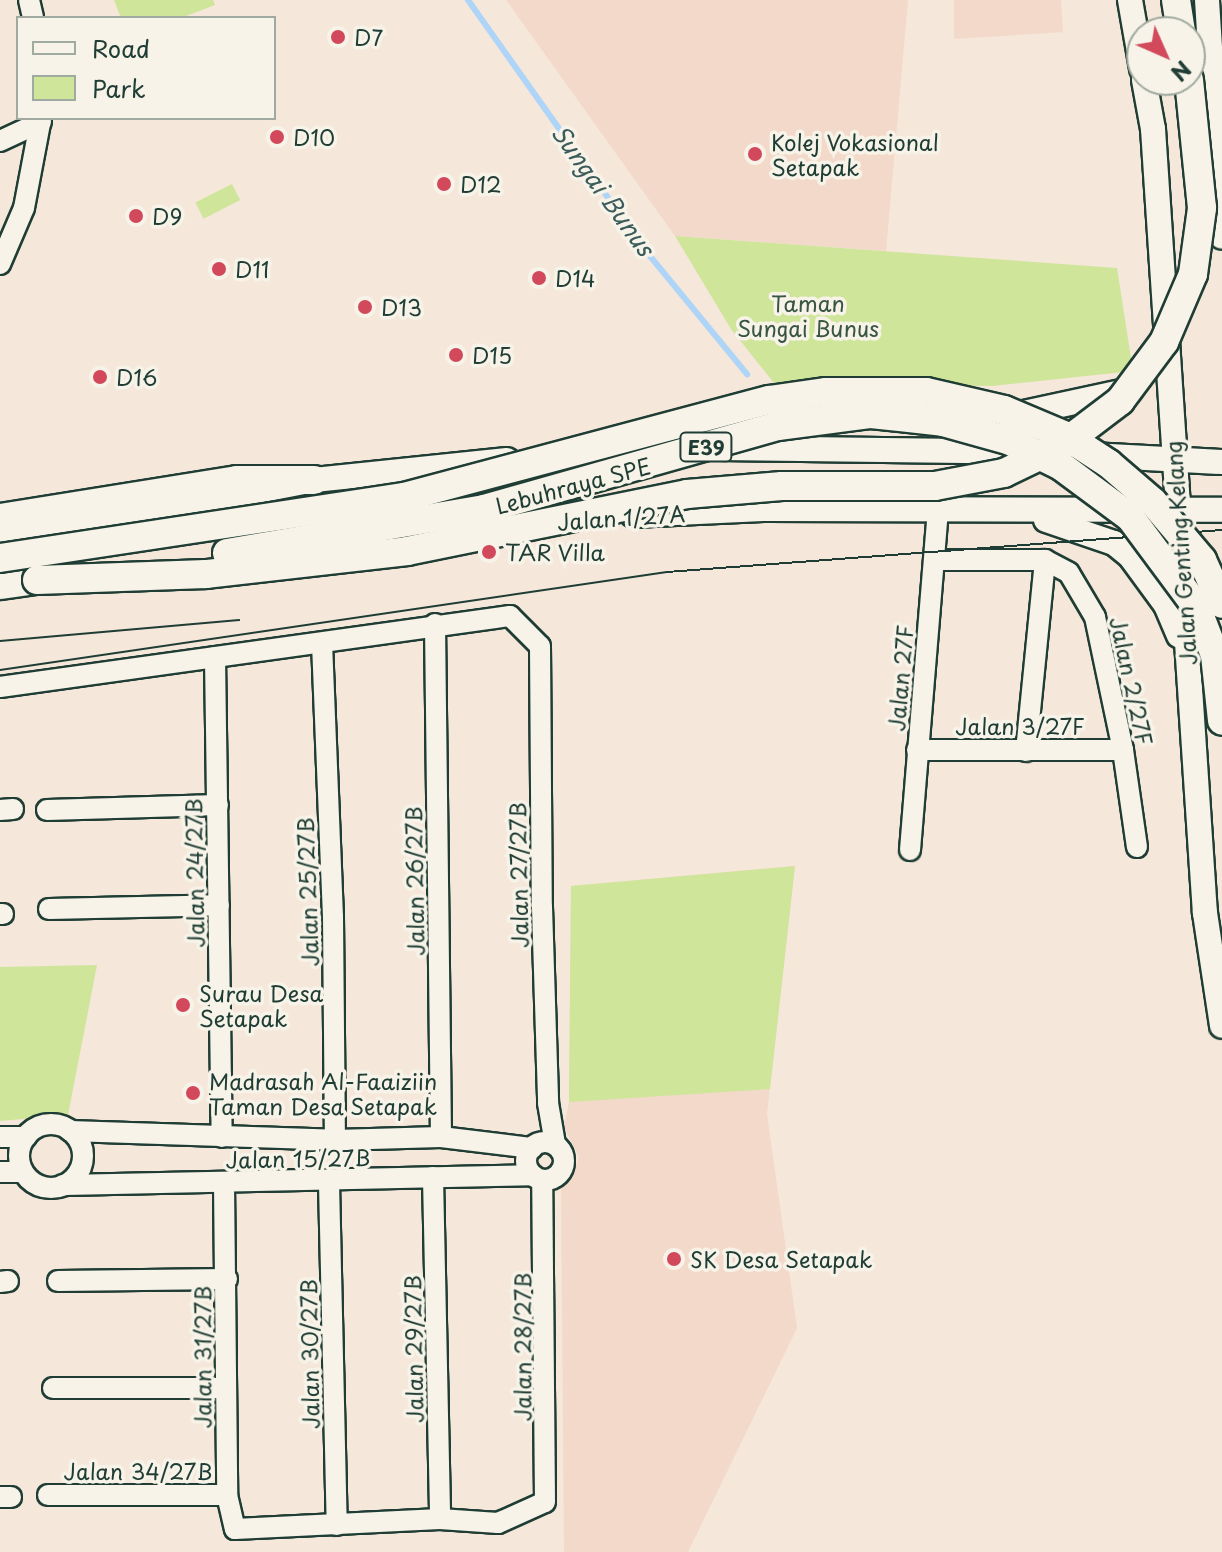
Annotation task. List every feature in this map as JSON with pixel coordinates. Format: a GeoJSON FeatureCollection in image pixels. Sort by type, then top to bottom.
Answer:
{"type":"FeatureCollection","features":[{"type":"Feature","properties":{"kind":"highway","name":"E39"},"geometry":{"type":"LineString","coordinates":[[37,580],[206,574],[407,551],[687,494],[782,486],[935,486],[1004,473],[1062,445],[1120,401],[1164,342],[1193,274],[1202,208],[1191,96]]}},
{"type":"Feature","properties":{"kind":"highway","name":"Lebuhraya SPE"},"geometry":{"type":"LineString","coordinates":[[0,558],[404,497],[769,400],[826,392],[926,392],[1004,410],[1066,436],[1109,464],[1153,502],[1202,560],[1222,604]]}},
{"type":"Feature","properties":{"kind":"highway","name":"Lebuhraya SPE"},"geometry":{"type":"LineString","coordinates":[[0,585],[301,543],[484,509],[778,426],[871,414],[943,422],[1008,440],[1061,466],[1130,517],[1196,606],[1215,655],[1222,721]]}},
{"type":"Feature","properties":{"kind":"highway"},"geometry":{"type":"LineString","coordinates":[[0,518],[237,480],[314,480]]}},
{"type":"Feature","properties":{"kind":"main road"},"geometry":{"type":"LineString","coordinates":[[1207,0],[1222,237]]}},
{"type":"Feature","properties":{"kind":"main road","name":"Jalan Genting Kelang"},"geometry":{"type":"LineString","coordinates":[[1147,96],[1153,129],[1205,913],[1222,1026]]}},
{"type":"Feature","properties":{"kind":"main road"},"geometry":{"type":"LineString","coordinates":[[919,447],[1023,412],[1142,386],[1168,358]]}},
{"type":"Feature","properties":{"kind":"main road"},"geometry":{"type":"LineString","coordinates":[[0,541],[314,480],[543,457],[709,448],[919,447],[1222,462]]}},
{"type":"Feature","properties":{"kind":"main road"},"geometry":{"type":"LineString","coordinates":[[1099,456],[1122,470],[1127,485],[1123,497],[1103,511]]}},
{"type":"Feature","properties":{"kind":"main road","name":"Jalan 1/27A"},"geometry":{"type":"LineString","coordinates":[[0,596],[256,558],[605,516],[763,509],[1222,510]]}},
{"type":"Feature","properties":{"kind":"main road"},"geometry":{"type":"LineString","coordinates":[[996,510],[1078,528],[1114,543],[1158,592],[1186,657]]}},
{"type":"Feature","properties":{"kind":"street"},"geometry":{"type":"LineString","coordinates":[[0,141],[41,120]]}},
{"type":"Feature","properties":{"kind":"street"},"geometry":{"type":"LineString","coordinates":[[0,264],[24,208],[41,120]]}},
{"type":"Feature","properties":{"kind":"street","name":"Jalan 27F"},"geometry":{"type":"LineString","coordinates":[[910,850],[938,510]]}},
{"type":"Feature","properties":{"kind":"street"},"geometry":{"type":"LineString","coordinates":[[935,560],[1045,560],[1026,751]]}},
{"type":"Feature","properties":{"kind":"street","name":"Jalan 2/27F"},"geometry":{"type":"LineString","coordinates":[[1045,560],[1069,573],[1095,617],[1123,750],[1137,847]]}},
{"type":"Feature","properties":{"kind":"street","name":"Jalan 27/27B"},"geometry":{"type":"LineString","coordinates":[[435,624],[510,616],[540,646],[548,1103],[543,1145]]}},
{"type":"Feature","properties":{"kind":"street"},"geometry":{"type":"LineString","coordinates":[[0,687],[322,643],[435,624]]}},
{"type":"Feature","properties":{"kind":"street","name":"Jalan 26/27B"},"geometry":{"type":"LineString","coordinates":[[435,624],[441,1137]]}},
{"type":"Feature","properties":{"kind":"street","name":"Jalan 25/27B"},"geometry":{"type":"LineString","coordinates":[[322,643],[333,917],[335,1140]]}},
{"type":"Feature","properties":{"kind":"street","name":"Jalan 24/27B"},"geometry":{"type":"LineString","coordinates":[[215,657],[222,1137]]}},
{"type":"Feature","properties":{"kind":"street","name":"Jalan 3/27F"},"geometry":{"type":"LineString","coordinates":[[917,750],[1123,750]]}},
{"type":"Feature","properties":{"kind":"street"},"geometry":{"type":"LineString","coordinates":[[47,810],[218,805]]}},
{"type":"Feature","properties":{"kind":"street"},"geometry":{"type":"LineString","coordinates":[[49,909],[219,905]]}},
{"type":"Feature","properties":{"kind":"street"},"geometry":{"type":"LineString","coordinates":[[0,1137],[26,1137],[52,1125],[70,1131],[82,1160],[63,1185],[45,1188],[23,1172],[0,1172]]}},
{"type":"Feature","properties":{"kind":"street","name":"Jalan 15/27B"},"geometry":{"type":"LineString","coordinates":[[70,1131],[335,1140],[441,1137],[543,1145]]}},
{"type":"Feature","properties":{"kind":"street"},"geometry":{"type":"LineString","coordinates":[[23,1172],[19,1154],[26,1137]]}},
{"type":"Feature","properties":{"kind":"street"},"geometry":{"type":"LineString","coordinates":[[543,1145],[564,1162],[543,1182],[526,1162],[543,1145]]}},
{"type":"Feature","properties":{"kind":"street","name":"Jalan 15/27B"},"geometry":{"type":"LineString","coordinates":[[63,1185],[329,1183],[433,1177],[543,1182]]}},
{"type":"Feature","properties":{"kind":"street","name":"Jalan 29/27B"},"geometry":{"type":"LineString","coordinates":[[433,1177],[440,1519]]}},
{"type":"Feature","properties":{"kind":"street","name":"Jalan 28/27B"},"geometry":{"type":"LineString","coordinates":[[440,1519],[498,1523],[545,1502],[543,1182]]}},
{"type":"Feature","properties":{"kind":"street","name":"Jalan 31/27B"},"geometry":{"type":"LineString","coordinates":[[224,1183],[227,1495],[235,1529],[337,1525]]}},
{"type":"Feature","properties":{"kind":"street","name":"Jalan 30/27B"},"geometry":{"type":"LineString","coordinates":[[329,1183],[337,1525]]}},
{"type":"Feature","properties":{"kind":"street"},"geometry":{"type":"LineString","coordinates":[[58,1281],[227,1279]]}},
{"type":"Feature","properties":{"kind":"street"},"geometry":{"type":"LineString","coordinates":[[53,1388],[226,1388]]}},
{"type":"Feature","properties":{"kind":"street","name":"Jalan 34/27B"},"geometry":{"type":"LineString","coordinates":[[48,1495],[227,1495]]}},
{"type":"Feature","properties":{"kind":"street"},"geometry":{"type":"LineString","coordinates":[[337,1525],[440,1519]]}},
{"type":"Feature","properties":{"kind":"shaded area","name":"Kolej Vokasional Setapak"},"geometry":{"type":"Polygon","coordinates":[[[506,0],[908,0],[886,251],[675,236],[506,0]]]}},
{"type":"Feature","properties":{"kind":"shaded area"},"geometry":{"type":"Polygon","coordinates":[[[954,0],[1061,0],[1063,32],[954,39],[954,0]]]}},
{"type":"Feature","properties":{"kind":"shaded area","name":"SK Desa Setapak"},"geometry":{"type":"Polygon","coordinates":[[[795,866],[767,1114],[797,1328],[688,1552],[564,1552],[561,1189],[572,1178],[579,1157],[564,1127],[569,1102],[571,886],[795,866]]]}},
{"type":"Feature","properties":{"kind":"green space"},"geometry":{"type":"Polygon","coordinates":[[[114,0],[213,0],[215,5],[186,16],[120,16],[114,0]]]}},
{"type":"Feature","properties":{"kind":"green space"},"geometry":{"type":"Polygon","coordinates":[[[232,184],[240,200],[204,219],[195,203],[232,184]]]}},
{"type":"Feature","properties":{"kind":"green space","name":"Taman Sungai Bunus"},"geometry":{"type":"Polygon","coordinates":[[[675,236],[1117,268],[1133,371],[992,386],[774,383],[731,329],[675,236]]]}},
{"type":"Feature","properties":{"kind":"green space"},"geometry":{"type":"Polygon","coordinates":[[[795,866],[770,1089],[569,1102],[571,886],[795,866]]]}},
{"type":"Feature","properties":{"kind":"green space"},"geometry":{"type":"Polygon","coordinates":[[[97,965],[68,1115],[0,1121],[0,967],[97,965]]]}},
{"type":"Feature","properties":{"kind":"waterway","name":"Sungai Bunus"},"geometry":{"type":"LineString","coordinates":[[468,0],[645,250],[747,374]]}},
{"type":"Feature","properties":{"kind":"tram line"},"geometry":{"type":"LineString","coordinates":[[0,670],[667,572],[1222,530]]}},
{"type":"Feature","properties":{"kind":"tram line"},"geometry":{"type":"LineString","coordinates":[[0,641],[239,620]]}},
{"type":"Feature","properties":{"kind":"place","name":"D7"},"geometry":{"type":"Point","coordinates":[338,37]}},
{"type":"Feature","properties":{"kind":"place","name":"D10"},"geometry":{"type":"Point","coordinates":[277,137]}},
{"type":"Feature","properties":{"kind":"place","name":"Kolej Vokasional Setapak"},"geometry":{"type":"Point","coordinates":[755,154]}},
{"type":"Feature","properties":{"kind":"place","name":"D12"},"geometry":{"type":"Point","coordinates":[444,184]}},
{"type":"Feature","properties":{"kind":"place","name":"D9"},"geometry":{"type":"Point","coordinates":[136,216]}},
{"type":"Feature","properties":{"kind":"place","name":"D11"},"geometry":{"type":"Point","coordinates":[219,269]}},
{"type":"Feature","properties":{"kind":"place","name":"D14"},"geometry":{"type":"Point","coordinates":[539,278]}},
{"type":"Feature","properties":{"kind":"place","name":"D13"},"geometry":{"type":"Point","coordinates":[365,307]}},
{"type":"Feature","properties":{"kind":"place","name":"D15"},"geometry":{"type":"Point","coordinates":[456,355]}},
{"type":"Feature","properties":{"kind":"place","name":"D16"},"geometry":{"type":"Point","coordinates":[100,377]}},
{"type":"Feature","properties":{"kind":"place","name":"TAR Villa"},"geometry":{"type":"Point","coordinates":[489,552]}},
{"type":"Feature","properties":{"kind":"place","name":"Surau Desa Setapak"},"geometry":{"type":"Point","coordinates":[183,1005]}},
{"type":"Feature","properties":{"kind":"place","name":"Madrasah Al-Faaiziin Taman Desa Setapak"},"geometry":{"type":"Point","coordinates":[193,1093]}},
{"type":"Feature","properties":{"kind":"place","name":"SK Desa Setapak"},"geometry":{"type":"Point","coordinates":[674,1259]}}]}
